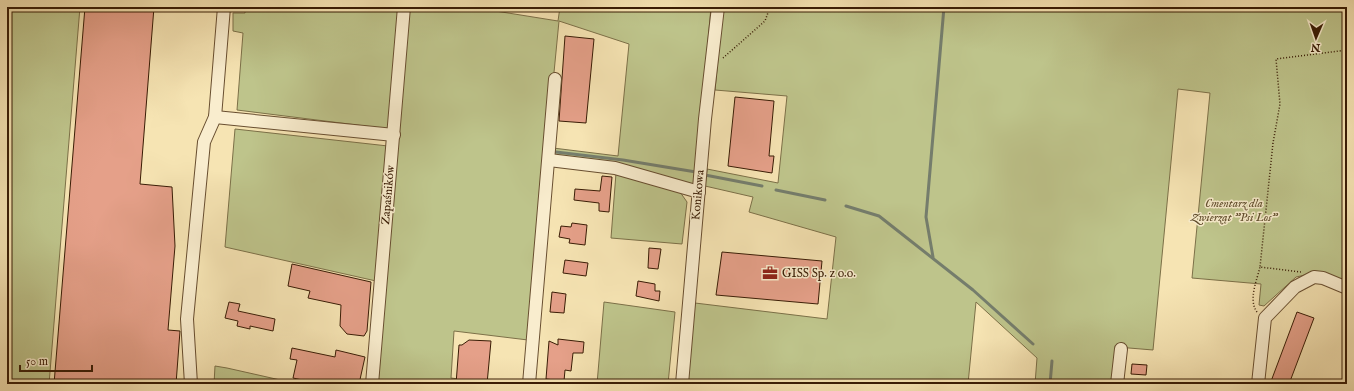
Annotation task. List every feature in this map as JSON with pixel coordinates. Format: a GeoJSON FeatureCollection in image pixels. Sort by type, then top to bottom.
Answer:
{"type":"FeatureCollection","features":[{"type":"Feature","properties":{"kind":"street"},"geometry":{"type":"LineString","coordinates":[[192,384],[187,319],[204,142],[215,117],[224,7]]}},
{"type":"Feature","properties":{"kind":"street","name":"Zapaśników"},"geometry":{"type":"LineString","coordinates":[[372,384],[404,7]]}},
{"type":"Feature","properties":{"kind":"street","name":"Konikowa"},"geometry":{"type":"LineString","coordinates":[[682,384],[702,151],[718,7]]}},
{"type":"Feature","properties":{"kind":"street"},"geometry":{"type":"LineString","coordinates":[[529,384],[555,79]]}},
{"type":"Feature","properties":{"kind":"street"},"geometry":{"type":"LineString","coordinates":[[215,117],[394,135]]}},
{"type":"Feature","properties":{"kind":"street"},"geometry":{"type":"LineString","coordinates":[[549,160],[615,168],[699,192]]}},
{"type":"Feature","properties":{"kind":"street"},"geometry":{"type":"LineString","coordinates":[[1258,384],[1265,318],[1295,287],[1314,277],[1323,278],[1347,288]]}},
{"type":"Feature","properties":{"kind":"street"},"geometry":{"type":"LineString","coordinates":[[1117,384],[1120,349]]}},
{"type":"Feature","properties":{"kind":"path"},"geometry":{"type":"LineString","coordinates":[[712,67],[765,21],[770,7]]}},
{"type":"Feature","properties":{"kind":"path"},"geometry":{"type":"LineString","coordinates":[[1265,318],[1253,307],[1253,297],[1260,267],[1273,143],[1280,104],[1276,58],[1347,50]]}},
{"type":"Feature","properties":{"kind":"path"},"geometry":{"type":"LineString","coordinates":[[1260,267],[1312,274],[1314,277]]}},
{"type":"Feature","properties":{"kind":"green space"},"geometry":{"type":"Polygon","coordinates":[[[7,7],[80,7],[49,384],[7,384],[7,7]]]}},
{"type":"Feature","properties":{"kind":"green space"},"geometry":{"type":"Polygon","coordinates":[[[245,7],[400,7],[389,129],[237,110],[243,33],[233,31],[233,13],[245,13],[245,7]]]}},
{"type":"Feature","properties":{"kind":"green space"},"geometry":{"type":"Polygon","coordinates":[[[408,7],[456,7],[483,9],[558,21],[560,7],[711,7],[695,185],[554,155],[553,148],[618,156],[629,44],[559,21],[528,340],[454,331],[451,378],[497,384],[378,384],[408,7]]]}},
{"type":"Feature","properties":{"kind":"green space","name":"Cmentarz dla Zwierząt \"Psi Los\""},"geometry":{"type":"Polygon","coordinates":[[[723,7],[1347,7],[1347,283],[1319,272],[1296,277],[1264,306],[1259,305],[1261,284],[1192,278],[1210,93],[1178,89],[1153,350],[1117,347],[1113,384],[1035,384],[1037,358],[976,302],[968,384],[687,384],[695,303],[827,319],[836,237],[749,212],[753,197],[705,186],[707,169],[778,183],[787,96],[715,90],[723,7]]]}},
{"type":"Feature","properties":{"kind":"green space"},"geometry":{"type":"Polygon","coordinates":[[[235,129],[388,146],[376,281],[225,247],[235,129]]]}},
{"type":"Feature","properties":{"kind":"green space"},"geometry":{"type":"Polygon","coordinates":[[[616,173],[680,192],[687,202],[682,244],[611,238],[616,173]]]}},
{"type":"Feature","properties":{"kind":"green space"},"geometry":{"type":"Polygon","coordinates":[[[604,302],[675,312],[668,384],[597,384],[604,302]]]}},
{"type":"Feature","properties":{"kind":"green space"},"geometry":{"type":"Polygon","coordinates":[[[215,366],[227,368],[298,384],[214,384],[215,366]]]}},
{"type":"Feature","properties":{"kind":"building"},"geometry":{"type":"Polygon","coordinates":[[[85,7],[154,7],[140,184],[172,187],[175,246],[168,330],[180,331],[176,384],[54,384],[85,7]]]}},
{"type":"Feature","properties":{"kind":"building"},"geometry":{"type":"Polygon","coordinates":[[[565,36],[594,39],[586,123],[559,121],[565,36]]]}},
{"type":"Feature","properties":{"kind":"building"},"geometry":{"type":"Polygon","coordinates":[[[735,97],[774,101],[769,156],[774,156],[772,173],[728,166],[735,97]]]}},
{"type":"Feature","properties":{"kind":"building"},"geometry":{"type":"Polygon","coordinates":[[[602,176],[612,177],[609,212],[599,211],[599,203],[574,200],[575,189],[600,191],[602,176]]]}},
{"type":"Feature","properties":{"kind":"building"},"geometry":{"type":"Polygon","coordinates":[[[572,223],[587,225],[585,245],[569,243],[570,239],[559,237],[561,226],[571,227],[572,223]]]}},
{"type":"Feature","properties":{"kind":"building"},"geometry":{"type":"Polygon","coordinates":[[[649,248],[661,249],[658,269],[648,268],[649,248]]]}},
{"type":"Feature","properties":{"kind":"building","name":"GISS Sp. z o.o."},"geometry":{"type":"Polygon","coordinates":[[[722,252],[822,261],[818,304],[716,295],[722,252]]]}},
{"type":"Feature","properties":{"kind":"building"},"geometry":{"type":"Polygon","coordinates":[[[565,260],[588,263],[586,276],[563,273],[565,260]]]}},
{"type":"Feature","properties":{"kind":"building"},"geometry":{"type":"Polygon","coordinates":[[[292,264],[371,282],[367,331],[364,336],[347,334],[340,326],[341,305],[308,298],[310,291],[288,286],[292,264]]]}},
{"type":"Feature","properties":{"kind":"building"},"geometry":{"type":"Polygon","coordinates":[[[638,281],[655,284],[655,291],[660,291],[659,301],[636,296],[638,281]]]}},
{"type":"Feature","properties":{"kind":"building"},"geometry":{"type":"Polygon","coordinates":[[[552,292],[566,294],[564,313],[550,312],[552,292]]]}},
{"type":"Feature","properties":{"kind":"building"},"geometry":{"type":"Polygon","coordinates":[[[229,302],[240,304],[238,311],[275,319],[273,331],[250,326],[250,329],[237,326],[238,321],[225,318],[229,302]]]}},
{"type":"Feature","properties":{"kind":"building"},"geometry":{"type":"Polygon","coordinates":[[[1297,312],[1314,318],[1289,384],[1270,384],[1297,312]]]}},
{"type":"Feature","properties":{"kind":"building"},"geometry":{"type":"Polygon","coordinates":[[[558,339],[584,342],[583,353],[573,353],[571,371],[565,370],[564,381],[546,379],[549,341],[558,345],[558,339]]]}},
{"type":"Feature","properties":{"kind":"building"},"geometry":{"type":"Polygon","coordinates":[[[469,340],[491,341],[487,384],[456,384],[459,345],[462,345],[469,340]]]}},
{"type":"Feature","properties":{"kind":"building"},"geometry":{"type":"Polygon","coordinates":[[[292,348],[335,357],[336,350],[365,357],[359,384],[321,384],[293,378],[297,360],[290,359],[292,348]]]}},
{"type":"Feature","properties":{"kind":"building"},"geometry":{"type":"Polygon","coordinates":[[[1132,364],[1147,365],[1146,375],[1131,374],[1132,364]]]}},
{"type":"Feature","properties":{"kind":"waterway"},"geometry":{"type":"LineString","coordinates":[[933,257],[926,217],[944,7]]}},
{"type":"Feature","properties":{"kind":"waterway"},"geometry":{"type":"LineString","coordinates":[[556,152],[623,160],[696,172]]}},
{"type":"Feature","properties":{"kind":"waterway"},"geometry":{"type":"LineString","coordinates":[[705,175],[762,186]]}},
{"type":"Feature","properties":{"kind":"waterway"},"geometry":{"type":"LineString","coordinates":[[776,190],[825,200]]}},
{"type":"Feature","properties":{"kind":"waterway"},"geometry":{"type":"LineString","coordinates":[[846,206],[879,216],[973,290],[1033,344]]}},
{"type":"Feature","properties":{"kind":"waterway"},"geometry":{"type":"LineString","coordinates":[[1050,384],[1052,361]]}},
{"type":"Feature","properties":{"kind":"place","name":"GISS Sp. z o.o."},"geometry":{"type":"Point","coordinates":[770,273]}}]}
